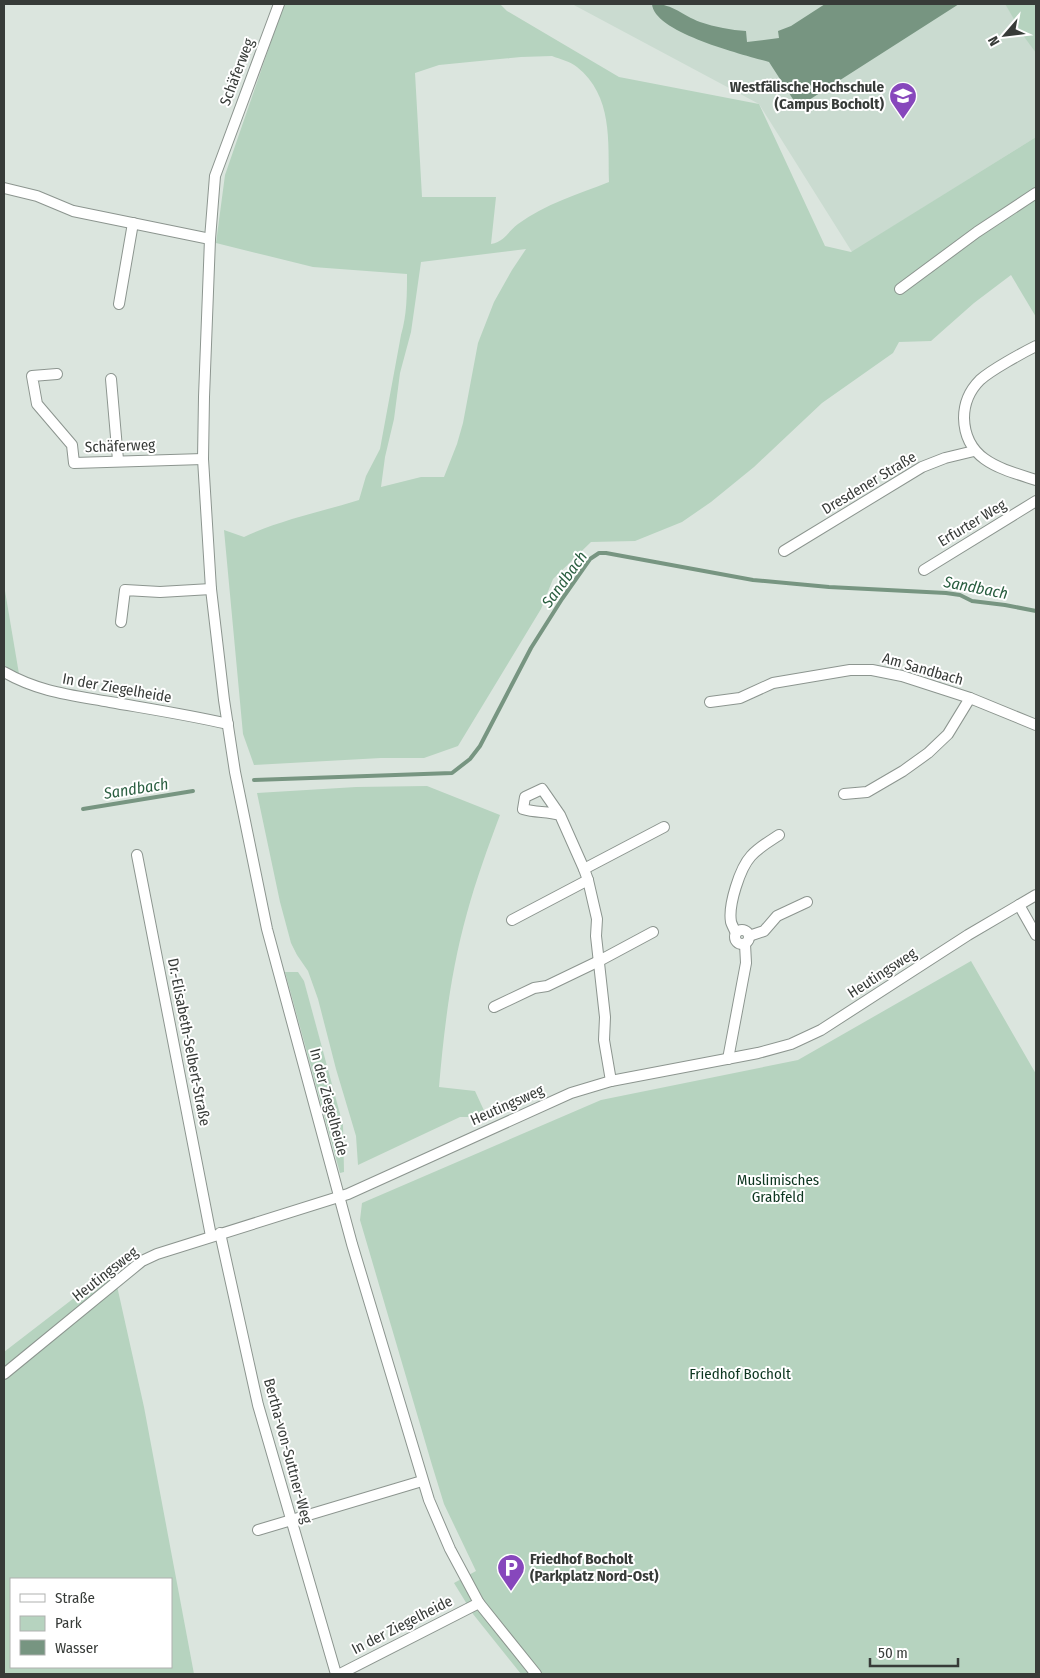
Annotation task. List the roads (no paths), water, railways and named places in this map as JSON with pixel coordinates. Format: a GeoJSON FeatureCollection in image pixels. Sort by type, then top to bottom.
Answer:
{"type":"FeatureCollection","features":[{"type":"Feature","properties":{"kind":"street","name":"Schäferweg"},"geometry":{"type":"LineString","coordinates":[[224,700],[211,589],[204,459],[204,397],[210,239],[215,176],[279,4]]}},
{"type":"Feature","properties":{"kind":"street"},"geometry":{"type":"LineString","coordinates":[[4,188],[37,196],[73,211],[210,239]]}},
{"type":"Feature","properties":{"kind":"street"},"geometry":{"type":"LineString","coordinates":[[900,289],[977,232],[1036,193]]}},
{"type":"Feature","properties":{"kind":"street"},"geometry":{"type":"LineString","coordinates":[[119,304],[132,223]]}},
{"type":"Feature","properties":{"kind":"street"},"geometry":{"type":"LineString","coordinates":[[1036,346],[982,378],[974,387],[966,402],[964,415],[965,428],[974,451],[989,462],[1036,480]]}},
{"type":"Feature","properties":{"kind":"street","name":"Schäferweg"},"geometry":{"type":"LineString","coordinates":[[57,374],[32,376],[35,397],[37,404],[72,445],[74,463],[118,460],[204,459]]}},
{"type":"Feature","properties":{"kind":"street"},"geometry":{"type":"LineString","coordinates":[[111,379],[118,460]]}},
{"type":"Feature","properties":{"kind":"street","name":"Dresdener Straße"},"geometry":{"type":"LineString","coordinates":[[784,551],[922,467],[945,458],[974,451]]}},
{"type":"Feature","properties":{"kind":"street","name":"Erfurter Weg"},"geometry":{"type":"LineString","coordinates":[[924,570],[1036,502]]}},
{"type":"Feature","properties":{"kind":"street"},"geometry":{"type":"LineString","coordinates":[[121,622],[125,590],[160,592],[211,589]]}},
{"type":"Feature","properties":{"kind":"street","name":"Am Sandbach"},"geometry":{"type":"LineString","coordinates":[[710,702],[740,698],[773,683],[850,670],[872,670],[902,676],[970,698],[1036,725]]}},
{"type":"Feature","properties":{"kind":"street","name":"In der Ziegelheide"},"geometry":{"type":"LineString","coordinates":[[4,672],[22,682],[51,692],[228,724]]}},
{"type":"Feature","properties":{"kind":"street"},"geometry":{"type":"LineString","coordinates":[[844,794],[867,792],[903,771],[928,752],[948,734],[970,698]]}},
{"type":"Feature","properties":{"kind":"street","name":"In der Ziegelheide"},"geometry":{"type":"LineString","coordinates":[[224,700],[235,772],[267,928],[339,1197],[422,1481],[436,1520],[479,1603],[536,1674]]}},
{"type":"Feature","properties":{"kind":"street"},"geometry":{"type":"LineString","coordinates":[[560,815],[588,880],[597,919],[596,936],[605,1017],[604,1040],[611,1081]]}},
{"type":"Feature","properties":{"kind":"street"},"geometry":{"type":"LineString","coordinates":[[584,869],[664,827]]}},
{"type":"Feature","properties":{"kind":"street"},"geometry":{"type":"LineString","coordinates":[[728,1059],[746,963],[747,940],[745,930],[740,930],[736,933],[731,921],[733,902],[742,871],[751,856],[764,844],[780,835]]}},
{"type":"Feature","properties":{"kind":"street","name":"Dr.-Elisabeth-Selbert-Straße"},"geometry":{"type":"LineString","coordinates":[[137,855],[216,1234]]}},
{"type":"Feature","properties":{"kind":"street"},"geometry":{"type":"LineString","coordinates":[[512,920],[588,880]]}},
{"type":"Feature","properties":{"kind":"street","name":"Heutingsweg"},"geometry":{"type":"LineString","coordinates":[[4,1374],[142,1261],[157,1254],[339,1197],[572,1093],[611,1081],[728,1059],[791,1044],[821,1030],[968,935],[1036,895]]}},
{"type":"Feature","properties":{"kind":"street"},"geometry":{"type":"LineString","coordinates":[[747,940],[764,931],[777,916],[807,902]]}},
{"type":"Feature","properties":{"kind":"street"},"geometry":{"type":"LineString","coordinates":[[1019,905],[1036,935]]}},
{"type":"Feature","properties":{"kind":"street"},"geometry":{"type":"LineString","coordinates":[[494,1007],[534,988],[547,986],[653,932]]}},
{"type":"Feature","properties":{"kind":"street","name":"Bertha-von-Suttner-Weg"},"geometry":{"type":"LineString","coordinates":[[216,1234],[236,1298],[258,1405],[338,1674]]}},
{"type":"Feature","properties":{"kind":"street"},"geometry":{"type":"LineString","coordinates":[[258,1530],[422,1481]]}},
{"type":"Feature","properties":{"kind":"street","name":"In der Ziegelheide"},"geometry":{"type":"LineString","coordinates":[[338,1674],[479,1603]]}},
{"type":"Feature","properties":{"kind":"water"},"geometry":{"type":"Polygon","coordinates":[[[652,4],[671,7],[706,24],[746,31],[747,42],[779,38],[778,31],[791,26],[825,4],[959,4],[798,107],[769,62],[722,48],[684,33],[657,15],[652,4]]]}},
{"type":"Feature","properties":{"kind":"waterway","name":"Sandbach"},"geometry":{"type":"LineString","coordinates":[[254,780],[452,773],[470,759],[480,746],[531,648],[590,559],[599,553],[753,580],[829,587],[946,593],[960,595],[972,601],[1036,611]]}},
{"type":"Feature","properties":{"kind":"waterway","name":"Sandbach"},"geometry":{"type":"LineString","coordinates":[[83,809],[193,791]]}},
{"type":"Feature","properties":{"kind":"place","name":"Westfälische Hochschule (Campus Bocholt)"},"geometry":{"type":"Point","coordinates":[903,120]}},
{"type":"Feature","properties":{"kind":"place","name":"Friedhof Bocholt (Parkplatz Nord-Ost)"},"geometry":{"type":"Point","coordinates":[511,1592]}},
{"type":"Feature","properties":{"kind":"park label","name":"Muslimisches Grabfeld"},"geometry":{"type":"Point","coordinates":[778,1188]}},
{"type":"Feature","properties":{"kind":"park label","name":"Friedhof Bocholt"},"geometry":{"type":"Point","coordinates":[740,1374]}}]}
